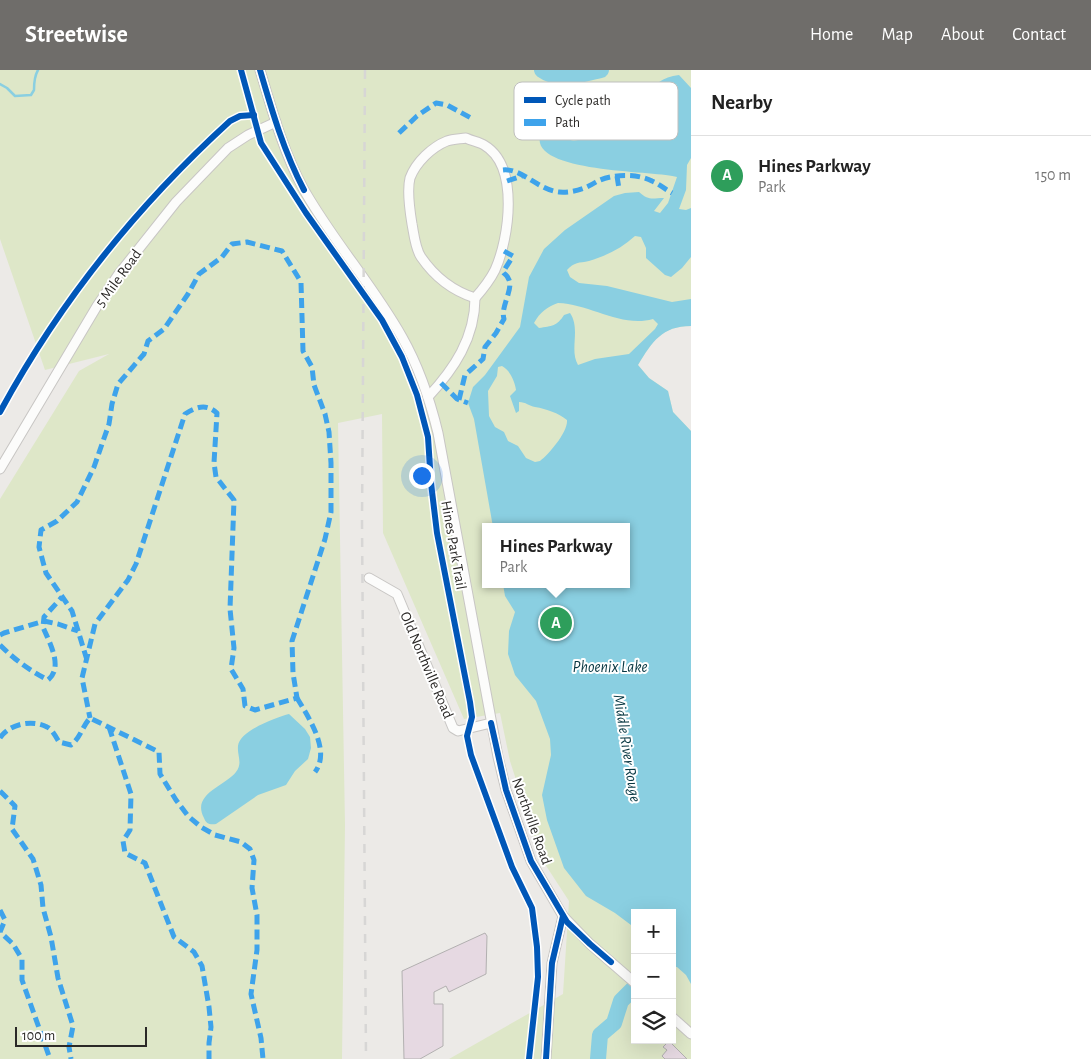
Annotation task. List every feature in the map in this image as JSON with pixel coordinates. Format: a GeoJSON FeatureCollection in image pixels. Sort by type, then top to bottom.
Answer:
{"type":"FeatureCollection","features":[{"type":"Feature","properties":{"kind":"street","name":"Northville Road"},"geometry":{"type":"LineString","coordinates":[[260,70],[292,167],[304,190],[403,338],[428,397],[438,433],[491,723],[506,790],[531,861],[563,916],[590,944],[631,980]]}},
{"type":"Feature","properties":{"kind":"street","name":"5 Mile Road"},"geometry":{"type":"LineString","coordinates":[[0,469],[97,306],[118,275],[170,209],[228,148],[248,135],[276,122]]}},
{"type":"Feature","properties":{"kind":"street"},"geometry":{"type":"LineString","coordinates":[[428,397],[448,376],[465,346],[473,320],[475,298],[487,284],[495,270],[508,224],[506,181],[500,161],[485,146],[466,138],[448,141],[436,147],[421,159],[410,179],[410,198],[414,235],[420,255],[436,275],[465,294],[475,298]]}},
{"type":"Feature","properties":{"kind":"street","name":"Old Northville Road"},"geometry":{"type":"LineString","coordinates":[[369,578],[397,594],[453,728],[458,730],[491,723]]}},
{"type":"Feature","properties":{"kind":"street"},"geometry":{"type":"LineString","coordinates":[[546,1059],[552,963],[563,916]]}},
{"type":"Feature","properties":{"kind":"street"},"geometry":{"type":"LineString","coordinates":[[676,1021],[691,1034]]}},
{"type":"Feature","properties":{"kind":"green space"},"geometry":{"type":"Polygon","coordinates":[[[0,70],[691,70],[691,326],[672,329],[658,337],[638,365],[649,378],[668,391],[673,412],[691,431],[691,1059],[449,1059],[563,994],[569,901],[541,858],[510,761],[500,713],[464,719],[383,533],[382,414],[338,423],[345,825],[342,1059],[0,1059],[0,499],[79,371],[109,354],[45,370],[0,239],[0,70]]]}},
{"type":"Feature","properties":{"kind":"water","name":"Phoenix Lake"},"geometry":{"type":"Polygon","coordinates":[[[679,75],[691,88],[691,158],[687,165],[686,190],[679,209],[686,210],[691,208],[691,257],[671,277],[665,275],[646,258],[646,248],[641,237],[635,236],[614,251],[589,261],[574,264],[567,270],[570,277],[579,283],[607,286],[672,302],[691,299],[691,326],[665,332],[648,349],[638,365],[649,378],[668,391],[673,412],[691,431],[691,984],[686,975],[676,967],[676,909],[631,909],[631,925],[586,896],[564,868],[547,820],[542,795],[551,755],[550,739],[536,701],[515,675],[508,654],[509,631],[515,612],[505,596],[504,588],[630,588],[630,523],[492,523],[474,419],[468,403],[473,387],[485,375],[520,327],[529,277],[544,249],[565,230],[614,196],[639,192],[648,198],[664,198],[654,211],[660,213],[668,203],[677,177],[619,171],[568,162],[550,154],[540,144],[541,140],[678,140],[678,82],[659,82],[679,75]],[[558,303],[544,310],[534,323],[539,328],[551,326],[564,315],[570,313],[575,326],[574,353],[578,365],[595,359],[629,354],[658,324],[653,319],[641,321],[617,318],[582,307],[558,303]],[[502,366],[498,367],[497,376],[488,391],[489,416],[495,427],[504,432],[508,441],[518,446],[526,458],[535,462],[540,461],[553,448],[561,436],[567,420],[560,415],[521,402],[519,402],[519,411],[516,413],[510,396],[516,390],[515,383],[510,373],[502,366]]]}},
{"type":"Feature","properties":{"kind":"water"},"geometry":{"type":"Polygon","coordinates":[[[289,714],[305,729],[310,737],[311,748],[308,759],[295,771],[286,785],[258,795],[216,824],[207,823],[201,810],[202,803],[211,791],[231,777],[238,769],[238,746],[240,740],[251,730],[289,714]]]}},
{"type":"Feature","properties":{"kind":"building"},"geometry":{"type":"Polygon","coordinates":[[[485,933],[487,936],[486,974],[449,992],[446,986],[434,992],[434,1004],[443,1004],[443,1046],[420,1059],[404,1059],[402,971],[485,933]]]}},
{"type":"Feature","properties":{"kind":"building"},"geometry":{"type":"Polygon","coordinates":[[[666,1044],[672,1044],[687,1059],[665,1059],[662,1056],[667,1050],[663,1047],[666,1044]]]}},
{"type":"Feature","properties":{"kind":"waterway"},"geometry":{"type":"LineString","coordinates":[[0,84],[15,96],[31,95],[34,90],[35,77],[38,70]]}},
{"type":"Feature","properties":{"kind":"waterway","name":"Middle River Rouge"},"geometry":{"type":"LineString","coordinates":[[542,70],[549,74],[564,77],[601,70]]}},
{"type":"Feature","properties":{"kind":"waterway","name":"Middle River Rouge"},"geometry":{"type":"LineString","coordinates":[[598,1059],[600,1035],[614,1023],[621,1001],[631,991]]}},
{"type":"Feature","properties":{"kind":"railway"},"geometry":{"type":"LineString","coordinates":[[365,70],[362,522],[366,1059]]}},
{"type":"Feature","properties":{"kind":"marked path"},"geometry":{"type":"LineString","coordinates":[[399,133],[417,116],[436,103],[447,105],[471,118]]}},
{"type":"Feature","properties":{"kind":"marked path"},"geometry":{"type":"LineString","coordinates":[[503,170],[517,172],[544,187],[559,192],[578,190],[609,177],[631,176],[646,178],[672,193]]}},
{"type":"Feature","properties":{"kind":"marked path"},"geometry":{"type":"LineString","coordinates":[[507,181],[522,176]]}},
{"type":"Feature","properties":{"kind":"marked path"},"geometry":{"type":"LineString","coordinates":[[617,176],[619,189]]}},
{"type":"Feature","properties":{"kind":"marked path"},"geometry":{"type":"LineString","coordinates":[[87,660],[72,611],[46,573],[39,547],[41,530],[57,521],[77,502],[94,467],[109,424],[118,384],[144,354],[148,341],[164,329],[199,274],[222,257],[232,244],[247,242],[282,251],[301,282],[303,351],[312,367],[314,385],[325,414],[329,432],[331,463],[331,512],[325,539],[292,641],[293,673],[297,698],[255,710],[245,706],[243,689],[231,669],[234,648],[230,609],[234,500],[216,477],[214,463],[217,413],[209,408],[201,407],[185,414],[136,564],[128,580],[95,624],[82,678],[90,718]]}},
{"type":"Feature","properties":{"kind":"marked path"},"geometry":{"type":"LineString","coordinates":[[459,400],[465,375],[483,359],[485,347],[504,319],[503,314],[510,282],[503,272],[513,256],[502,250]]}},
{"type":"Feature","properties":{"kind":"marked path"},"geometry":{"type":"LineString","coordinates":[[441,383],[457,399],[468,403]]}},
{"type":"Feature","properties":{"kind":"marked path"},"geometry":{"type":"LineString","coordinates":[[0,645],[22,664],[48,680],[53,675],[55,661],[43,627],[44,617],[62,597]]}},
{"type":"Feature","properties":{"kind":"marked path"},"geometry":{"type":"LineString","coordinates":[[0,635],[44,621],[78,631]]}},
{"type":"Feature","properties":{"kind":"marked path"},"geometry":{"type":"LineString","coordinates":[[297,698],[312,725],[320,745],[321,754],[315,772]]}},
{"type":"Feature","properties":{"kind":"marked path"},"geometry":{"type":"LineString","coordinates":[[0,738],[15,726],[35,723],[49,728],[59,742],[71,745],[90,718],[159,752],[160,774],[188,816],[201,827],[215,835],[241,842],[250,849],[254,860],[252,888],[257,915],[257,950],[251,994],[261,1038],[263,1059]]}},
{"type":"Feature","properties":{"kind":"marked path"},"geometry":{"type":"LineString","coordinates":[[109,727],[131,794],[130,830],[123,841],[125,853],[145,863],[174,937],[194,952],[202,966],[211,1027],[209,1059]]}},
{"type":"Feature","properties":{"kind":"marked path"},"geometry":{"type":"LineString","coordinates":[[0,791],[15,806],[12,829],[33,859],[41,885],[43,908],[51,937],[58,978],[73,1026],[69,1047],[71,1059]]}},
{"type":"Feature","properties":{"kind":"marked path"},"geometry":{"type":"LineString","coordinates":[[0,910],[5,920],[0,932],[13,944],[22,959],[22,980],[49,1059]]}},
{"type":"Feature","properties":{"kind":"cycle path","name":"Hines Park Trail"},"geometry":{"type":"LineString","coordinates":[[241,70],[261,143],[306,213],[382,320],[402,357],[417,395],[428,437],[437,533],[470,702],[472,717],[467,736],[471,755],[512,867],[532,908],[537,947],[538,977],[529,1059]]}},
{"type":"Feature","properties":{"kind":"cycle path"},"geometry":{"type":"LineString","coordinates":[[260,70],[284,146],[304,190]]}},
{"type":"Feature","properties":{"kind":"cycle path"},"geometry":{"type":"LineString","coordinates":[[0,412],[48,332],[74,294],[132,221],[196,153],[230,121],[240,116],[254,115]]}},
{"type":"Feature","properties":{"kind":"cycle path"},"geometry":{"type":"LineString","coordinates":[[491,723],[506,790],[531,861],[567,922],[611,962]]}},
{"type":"Feature","properties":{"kind":"cycle path"},"geometry":{"type":"LineString","coordinates":[[546,1059],[552,963],[563,916]]}},
{"type":"Feature","properties":{"kind":"place","name":"Hines Parkway"},"geometry":{"type":"Point","coordinates":[556,623]}}]}
